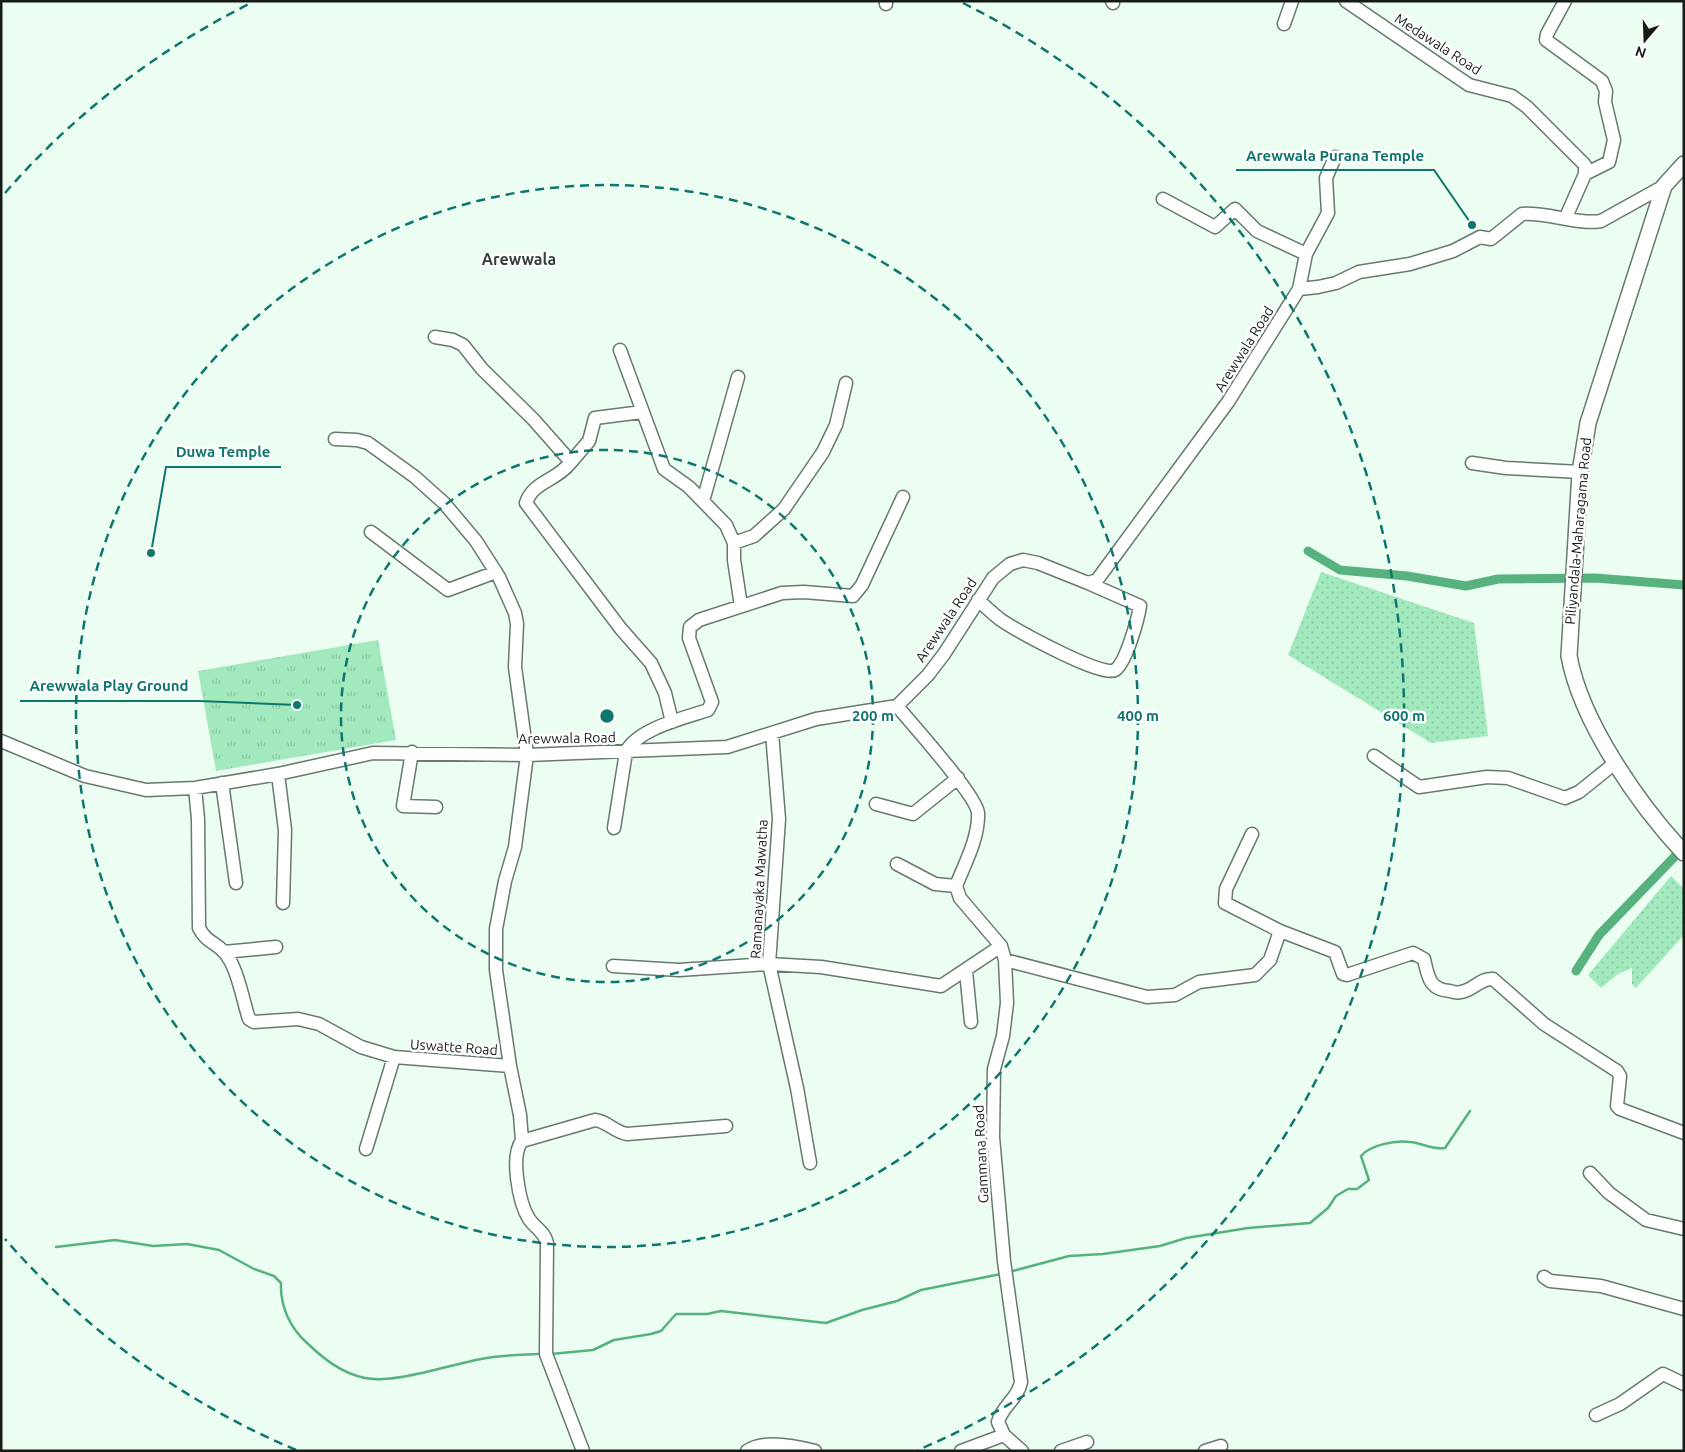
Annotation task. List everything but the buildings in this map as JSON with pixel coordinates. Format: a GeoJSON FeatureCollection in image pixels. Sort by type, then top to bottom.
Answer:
{"type":"FeatureCollection","features":[{"type":"Feature","properties":{"kind":"main road","name":"Piliyandala-Maharagama Road"},"geometry":{"type":"LineString","coordinates":[[1682,851],[1615,763],[1591,717],[1571,670],[1569,656],[1580,472],[1588,422],[1664,186],[1684,164]]}},
{"type":"Feature","properties":{"kind":"street"},"geometry":{"type":"LineString","coordinates":[[1284,24],[1292,1]]}},
{"type":"Feature","properties":{"kind":"street","name":"Medawala Road"},"geometry":{"type":"LineString","coordinates":[[1346,1],[1469,85],[1512,96],[1528,106],[1585,166],[1585,174]]}},
{"type":"Feature","properties":{"kind":"street"},"geometry":{"type":"LineString","coordinates":[[1565,1],[1547,34],[1546,40],[1602,82],[1606,91],[1605,102],[1614,140],[1609,162],[1585,174],[1566,217]]}},
{"type":"Feature","properties":{"kind":"street"},"geometry":{"type":"LineString","coordinates":[[1334,157],[1326,178],[1328,213],[1306,254],[1299,289],[1336,283],[1359,272],[1410,264],[1453,251],[1473,239],[1480,237],[1491,238],[1522,214],[1566,217],[1592,222],[1601,220],[1664,186]]}},
{"type":"Feature","properties":{"kind":"street"},"geometry":{"type":"LineString","coordinates":[[1163,198],[1215,227],[1235,209],[1257,231],[1306,254]]}},
{"type":"Feature","properties":{"kind":"street","name":"Arewwala Road"},"geometry":{"type":"LineString","coordinates":[[1,741],[85,776],[146,790],[195,788],[278,774],[373,752],[527,755],[727,747],[816,719],[897,706],[928,675],[944,654],[978,600],[999,573],[1010,564],[1023,560],[1038,563],[1088,583],[1097,580],[1228,402],[1299,289]]}},
{"type":"Feature","properties":{"kind":"street"},"geometry":{"type":"LineString","coordinates":[[436,337],[453,340],[463,345],[482,369],[534,419],[571,462]]}},
{"type":"Feature","properties":{"kind":"street"},"geometry":{"type":"LineString","coordinates":[[620,350],[664,469],[689,487],[726,525],[734,544],[741,606]]}},
{"type":"Feature","properties":{"kind":"street"},"geometry":{"type":"LineString","coordinates":[[703,501],[738,378]]}},
{"type":"Feature","properties":{"kind":"street"},"geometry":{"type":"LineString","coordinates":[[734,544],[754,536],[784,509],[823,452],[836,425],[846,383]]}},
{"type":"Feature","properties":{"kind":"street"},"geometry":{"type":"LineString","coordinates":[[642,412],[595,418],[589,441],[565,470],[530,492],[526,503],[621,629],[651,663],[665,692],[672,722]]}},
{"type":"Feature","properties":{"kind":"street"},"geometry":{"type":"LineString","coordinates":[[335,438],[368,443],[415,477],[444,503],[496,572],[515,613],[517,624],[515,667],[527,755],[515,847],[504,881],[496,929],[496,970],[510,1066]]}},
{"type":"Feature","properties":{"kind":"street"},"geometry":{"type":"LineString","coordinates":[[1472,463],[1506,468],[1580,472]]}},
{"type":"Feature","properties":{"kind":"street"},"geometry":{"type":"LineString","coordinates":[[614,828],[626,752],[630,745],[640,736],[672,722],[708,710],[712,702],[689,638],[690,628],[698,620],[782,593],[804,592],[853,596],[862,584],[902,497]]}},
{"type":"Feature","properties":{"kind":"street"},"geometry":{"type":"LineString","coordinates":[[371,532],[448,590],[496,572]]}},
{"type":"Feature","properties":{"kind":"street"},"geometry":{"type":"LineString","coordinates":[[978,600],[1002,620],[1055,650],[1103,670],[1112,671],[1117,669],[1127,649],[1140,606],[1088,583]]}},
{"type":"Feature","properties":{"kind":"street"},"geometry":{"type":"LineString","coordinates":[[897,706],[958,778],[978,810],[977,831],[956,886],[935,884],[897,864]]}},
{"type":"Feature","properties":{"kind":"street","name":"Ramanayaka Mawatha"},"geometry":{"type":"LineString","coordinates":[[772,733],[779,819],[769,964],[797,1088],[810,1163]]}},
{"type":"Feature","properties":{"kind":"street"},"geometry":{"type":"LineString","coordinates":[[412,752],[403,806],[436,807]]}},
{"type":"Feature","properties":{"kind":"street"},"geometry":{"type":"LineString","coordinates":[[1374,756],[1419,787],[1487,777],[1508,778],[1565,798],[1579,792],[1615,763]]}},
{"type":"Feature","properties":{"kind":"street"},"geometry":{"type":"LineString","coordinates":[[278,774],[285,830],[283,903]]}},
{"type":"Feature","properties":{"kind":"street"},"geometry":{"type":"LineString","coordinates":[[876,804],[903,813],[913,814],[958,778]]}},
{"type":"Feature","properties":{"kind":"street"},"geometry":{"type":"LineString","coordinates":[[222,783],[236,883]]}},
{"type":"Feature","properties":{"kind":"street","name":"Uswatte Road"},"geometry":{"type":"LineString","coordinates":[[195,788],[198,819],[199,928],[204,938],[224,952],[232,963],[249,1019],[254,1022],[298,1019],[319,1024],[360,1047],[394,1057],[510,1066],[520,1115],[522,1141],[518,1146],[515,1160],[522,1203],[530,1220],[545,1234],[546,1354],[583,1451]]}},
{"type":"Feature","properties":{"kind":"street"},"geometry":{"type":"LineString","coordinates":[[1252,834],[1226,889],[1225,903],[1280,931],[1335,952],[1343,974],[1346,975],[1413,953],[1424,959],[1428,979],[1432,986],[1441,991],[1462,992],[1486,979],[1493,980],[1544,1024],[1617,1071],[1620,1076],[1618,1106],[1620,1109],[1684,1134]]}},
{"type":"Feature","properties":{"kind":"street","name":"Gammana Road"},"geometry":{"type":"LineString","coordinates":[[956,886],[960,898],[1001,946],[1005,960],[1007,1003],[1003,1036],[994,1069],[993,1137],[1006,1273],[1021,1382],[1020,1390],[1000,1415],[998,1422],[1004,1435]]}},
{"type":"Feature","properties":{"kind":"street"},"geometry":{"type":"LineString","coordinates":[[1005,960],[1147,998],[1175,995],[1198,982],[1255,975],[1270,960],[1280,931]]}},
{"type":"Feature","properties":{"kind":"street"},"geometry":{"type":"LineString","coordinates":[[613,966],[679,970],[769,964],[821,967],[941,986],[1001,946]]}},
{"type":"Feature","properties":{"kind":"street"},"geometry":{"type":"LineString","coordinates":[[224,952],[276,947]]}},
{"type":"Feature","properties":{"kind":"street"},"geometry":{"type":"LineString","coordinates":[[966,971],[971,1022]]}},
{"type":"Feature","properties":{"kind":"street"},"geometry":{"type":"LineString","coordinates":[[366,1149],[394,1057]]}},
{"type":"Feature","properties":{"kind":"street"},"geometry":{"type":"LineString","coordinates":[[522,1141],[595,1120],[600,1121],[613,1130],[627,1134],[726,1126]]}},
{"type":"Feature","properties":{"kind":"street"},"geometry":{"type":"LineString","coordinates":[[1590,1173],[1609,1193],[1646,1220],[1684,1229]]}},
{"type":"Feature","properties":{"kind":"street"},"geometry":{"type":"LineString","coordinates":[[1544,1277],[1550,1281],[1601,1286],[1684,1309]]}},
{"type":"Feature","properties":{"kind":"street"},"geometry":{"type":"LineString","coordinates":[[1596,1415],[1620,1404],[1663,1374],[1684,1384]]}},
{"type":"Feature","properties":{"kind":"street"},"geometry":{"type":"LineString","coordinates":[[961,1451],[1004,1435],[1022,1451]]}},
{"type":"Feature","properties":{"kind":"street"},"geometry":{"type":"LineString","coordinates":[[1061,1451],[1087,1442]]}},
{"type":"Feature","properties":{"kind":"street"},"geometry":{"type":"LineString","coordinates":[[747,1451],[753,1446],[790,1444],[815,1451]]}},
{"type":"Feature","properties":{"kind":"street"},"geometry":{"type":"LineString","coordinates":[[1205,1451],[1220,1446]]}},
{"type":"Feature","properties":{"kind":"green space"},"geometry":{"type":"Polygon","coordinates":[[[1321,572],[1474,623],[1488,736],[1431,743],[1288,655],[1321,572]]]}},
{"type":"Feature","properties":{"kind":"green space"},"geometry":{"type":"Polygon","coordinates":[[[378,640],[396,740],[216,771],[198,671],[378,640]]]}},
{"type":"Feature","properties":{"kind":"green space"},"geometry":{"type":"Polygon","coordinates":[[[1671,876],[1684,889],[1684,935],[1636,988],[1632,984],[1632,968],[1618,974],[1601,988],[1588,975],[1671,876]]]}},
{"type":"Feature","properties":{"kind":"waterway"},"geometry":{"type":"LineString","coordinates":[[1308,551],[1340,570],[1407,576],[1466,586],[1498,579],[1595,578],[1684,585]]}},
{"type":"Feature","properties":{"kind":"waterway"},"geometry":{"type":"LineString","coordinates":[[1576,971],[1599,935],[1684,847]]}},
{"type":"Feature","properties":{"kind":"waterway"},"geometry":{"type":"LineString","coordinates":[[1009,1272],[1069,1256],[1103,1254],[1160,1246],[1186,1238],[1248,1228],[1310,1223],[1328,1208],[1336,1196],[1348,1189],[1357,1189],[1369,1180],[1361,1156],[1365,1152],[1383,1144],[1397,1142],[1410,1142],[1435,1148],[1445,1148],[1470,1111]]}},
{"type":"Feature","properties":{"kind":"waterway"},"geometry":{"type":"LineString","coordinates":[[56,1247],[115,1240],[153,1246],[187,1244],[219,1250],[254,1269],[274,1276],[281,1283],[282,1300],[287,1316],[301,1337],[333,1365],[348,1373],[365,1378],[377,1379],[406,1376],[488,1358],[538,1354]]}},
{"type":"Feature","properties":{"kind":"waterway"},"geometry":{"type":"LineString","coordinates":[[551,1354],[593,1350],[614,1340],[661,1331],[676,1314],[707,1314],[721,1311],[826,1323],[862,1310],[897,1301],[921,1290],[1001,1274]]}},
{"type":"Feature","properties":{"kind":"place","name":"Arewwala Purana Temple"},"geometry":{"type":"Point","coordinates":[1472,225]}},
{"type":"Feature","properties":{"kind":"place","name":"Duwa Temple"},"geometry":{"type":"Point","coordinates":[151,553]}},
{"type":"Feature","properties":{"kind":"place","name":"Arewwala Play Ground"},"geometry":{"type":"Point","coordinates":[297,705]}},
{"type":"Feature","properties":{"kind":"district","name":"Arewwala"},"geometry":{"type":"Point","coordinates":[519,259]}}]}
